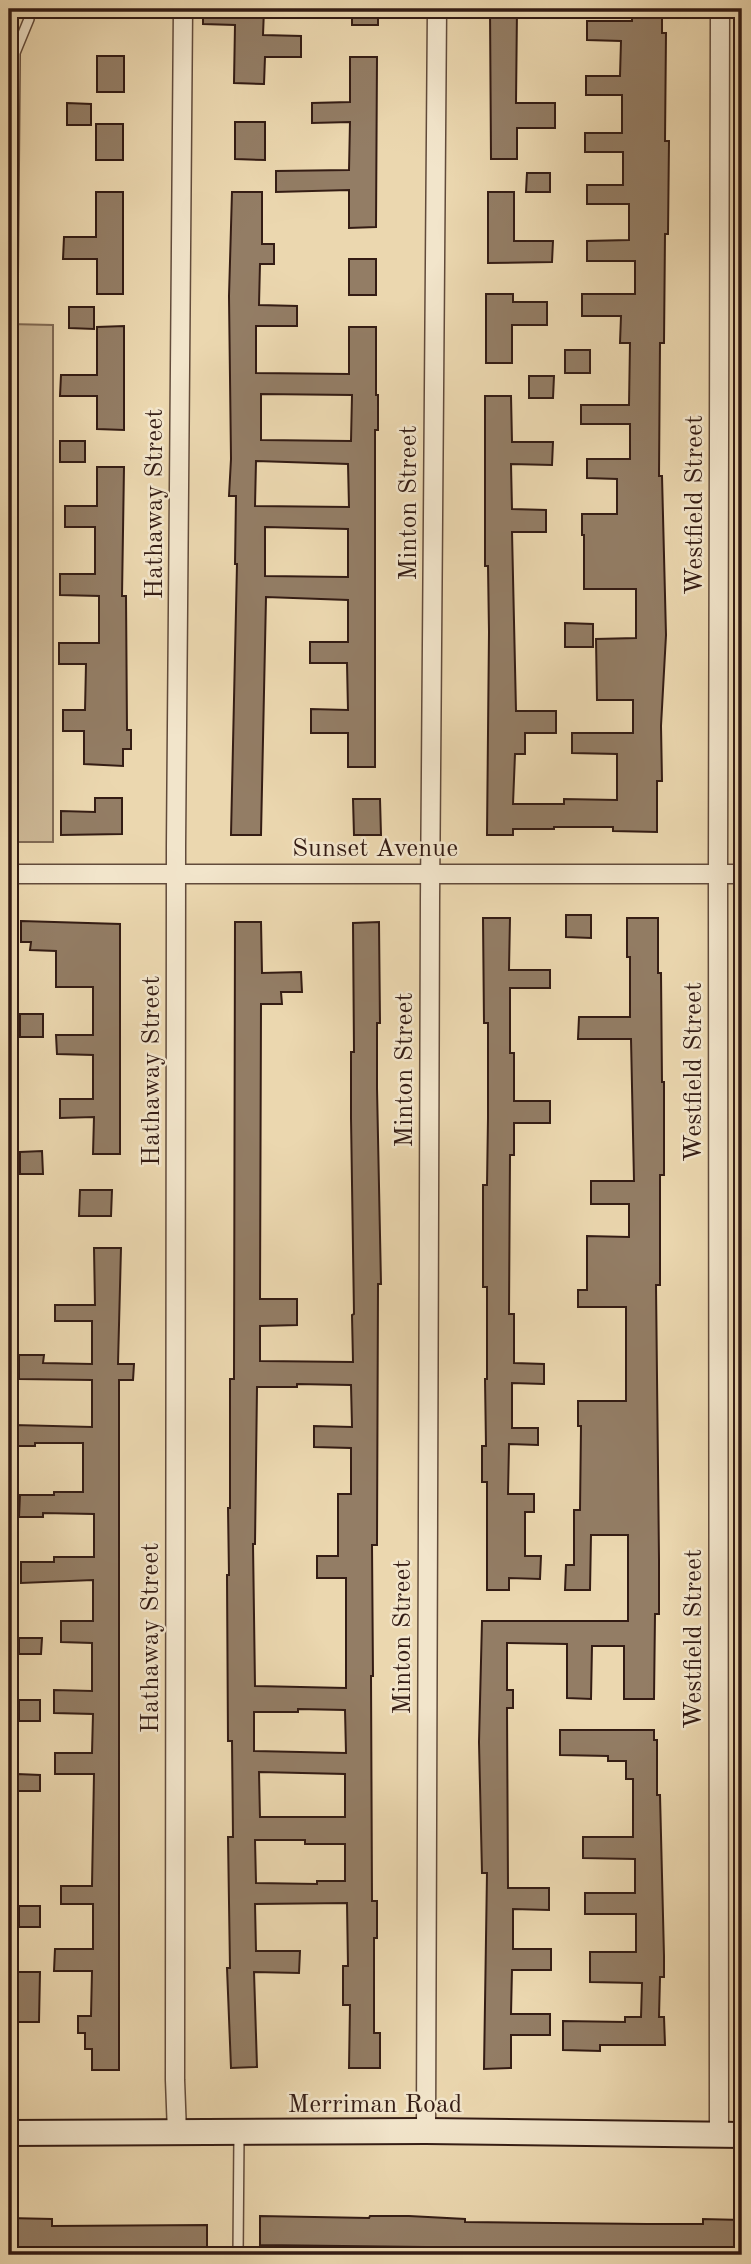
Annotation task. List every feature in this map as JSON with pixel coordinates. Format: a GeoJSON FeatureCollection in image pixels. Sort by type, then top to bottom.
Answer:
{"type":"FeatureCollection","features":[{"type":"Feature","properties":{"kind":"main road","name":"Merriman Road"},"geometry":{"type":"LineString","coordinates":[[9,2133],[426,2131],[730,2135]]}},
{"type":"Feature","properties":{"kind":"street","name":"Hathaway Street"},"geometry":{"type":"LineString","coordinates":[[177,2133],[177,874],[183,9]]}},
{"type":"Feature","properties":{"kind":"street","name":"Minton Street"},"geometry":{"type":"LineString","coordinates":[[426,2131],[430,873],[437,9]]}},
{"type":"Feature","properties":{"kind":"street","name":"Westfield Street"},"geometry":{"type":"LineString","coordinates":[[720,9],[718,874],[730,2135]]}},
{"type":"Feature","properties":{"kind":"street","name":"Sunset Avenue"},"geometry":{"type":"LineString","coordinates":[[9,874],[742,874]]}},
{"type":"Feature","properties":{"kind":"lane"},"geometry":{"type":"LineString","coordinates":[[9,278],[13,278],[12,53],[29,19],[29,9]]}},
{"type":"Feature","properties":{"kind":"lane"},"geometry":{"type":"LineString","coordinates":[[238,2255],[239,2133]]}},
{"type":"Feature","properties":{"kind":"shaded area"},"geometry":{"type":"Polygon","coordinates":[[[9,324],[53,325],[53,842],[9,842],[9,324]]]}},
{"type":"Feature","properties":{"kind":"building"},"geometry":{"type":"Polygon","coordinates":[[[203,9],[264,9],[263,35],[301,36],[301,57],[265,57],[264,84],[234,83],[235,25],[203,24],[203,9]]]}},
{"type":"Feature","properties":{"kind":"building"},"geometry":{"type":"Polygon","coordinates":[[[352,9],[378,9],[378,25],[352,25],[352,9]]]}},
{"type":"Feature","properties":{"kind":"building"},"geometry":{"type":"Polygon","coordinates":[[[490,9],[517,9],[516,103],[555,103],[555,128],[517,128],[517,159],[491,159],[490,9]]]}},
{"type":"Feature","properties":{"kind":"building"},"geometry":{"type":"Polygon","coordinates":[[[632,9],[662,9],[662,33],[666,33],[668,234],[665,234],[664,343],[660,343],[659,476],[662,476],[666,635],[661,726],[662,781],[657,781],[657,832],[613,831],[613,827],[554,827],[513,829],[513,835],[487,835],[489,632],[488,566],[485,566],[485,396],[511,396],[512,442],[553,442],[552,465],[511,464],[512,509],[546,510],[546,532],[512,532],[516,711],[556,711],[556,733],[525,733],[525,754],[515,754],[513,804],[564,804],[564,799],[617,800],[617,754],[572,753],[572,733],[633,733],[633,700],[597,700],[596,639],[636,638],[636,589],[584,589],[582,535],[582,514],[617,514],[617,479],[587,478],[587,459],[630,459],[630,424],[581,424],[581,405],[629,405],[630,343],[620,343],[621,316],[582,316],[582,294],[635,294],[635,261],[587,261],[587,241],[629,240],[629,204],[587,204],[587,185],[623,185],[623,152],[585,152],[585,133],[622,133],[622,95],[586,95],[586,76],[620,76],[621,41],[587,40],[587,21],[632,21],[632,9]]]}},
{"type":"Feature","properties":{"kind":"building"},"geometry":{"type":"Polygon","coordinates":[[[97,56],[124,56],[124,92],[97,92],[97,56]]]}},
{"type":"Feature","properties":{"kind":"building"},"geometry":{"type":"Polygon","coordinates":[[[350,57],[377,57],[376,227],[349,228],[349,190],[276,192],[276,171],[349,170],[350,122],[312,123],[312,103],[350,102],[350,57]]]}},
{"type":"Feature","properties":{"kind":"building"},"geometry":{"type":"Polygon","coordinates":[[[67,103],[91,104],[91,125],[67,125],[67,103]]]}},
{"type":"Feature","properties":{"kind":"building"},"geometry":{"type":"Polygon","coordinates":[[[235,122],[265,122],[265,160],[235,159],[235,122]]]}},
{"type":"Feature","properties":{"kind":"building"},"geometry":{"type":"Polygon","coordinates":[[[96,124],[123,124],[123,160],[96,160],[96,124]]]}},
{"type":"Feature","properties":{"kind":"building"},"geometry":{"type":"Polygon","coordinates":[[[527,173],[550,173],[550,192],[526,192],[527,173]]]}},
{"type":"Feature","properties":{"kind":"building"},"geometry":{"type":"Polygon","coordinates":[[[96,192],[123,192],[123,294],[97,294],[97,259],[63,259],[64,237],[96,237],[96,192]]]}},
{"type":"Feature","properties":{"kind":"building"},"geometry":{"type":"Polygon","coordinates":[[[232,192],[262,192],[262,244],[274,244],[274,264],[260,264],[259,305],[297,306],[297,326],[256,326],[256,373],[349,374],[349,327],[376,327],[378,430],[375,430],[375,767],[348,767],[348,733],[311,733],[311,709],[348,710],[347,663],[310,663],[310,642],[348,642],[348,600],[266,597],[261,835],[231,835],[237,564],[236,496],[229,496],[232,192]],[[261,394],[261,440],[351,441],[352,395],[261,394]],[[256,461],[255,506],[349,507],[348,464],[256,461]],[[265,527],[265,576],[348,577],[348,529],[265,527]]]}},
{"type":"Feature","properties":{"kind":"building"},"geometry":{"type":"Polygon","coordinates":[[[488,192],[514,192],[514,241],[553,241],[552,262],[488,263],[488,192]]]}},
{"type":"Feature","properties":{"kind":"building"},"geometry":{"type":"Polygon","coordinates":[[[349,259],[376,259],[376,295],[349,295],[349,259]]]}},
{"type":"Feature","properties":{"kind":"building"},"geometry":{"type":"Polygon","coordinates":[[[486,294],[513,294],[513,302],[547,302],[547,325],[512,325],[512,363],[486,363],[486,294]]]}},
{"type":"Feature","properties":{"kind":"building"},"geometry":{"type":"Polygon","coordinates":[[[69,307],[94,307],[94,329],[69,328],[69,307]]]}},
{"type":"Feature","properties":{"kind":"building"},"geometry":{"type":"Polygon","coordinates":[[[124,326],[124,430],[97,429],[97,396],[60,396],[61,375],[97,375],[97,327],[124,326]]]}},
{"type":"Feature","properties":{"kind":"building"},"geometry":{"type":"Polygon","coordinates":[[[565,350],[590,350],[590,373],[565,373],[565,350]]]}},
{"type":"Feature","properties":{"kind":"building"},"geometry":{"type":"Polygon","coordinates":[[[529,376],[554,376],[553,398],[529,398],[529,376]]]}},
{"type":"Feature","properties":{"kind":"building"},"geometry":{"type":"Polygon","coordinates":[[[60,441],[85,441],[85,462],[60,462],[60,441]]]}},
{"type":"Feature","properties":{"kind":"building"},"geometry":{"type":"Polygon","coordinates":[[[97,467],[124,467],[122,596],[126,596],[127,730],[131,730],[131,749],[123,749],[123,766],[84,764],[84,731],[63,731],[63,710],[85,710],[86,664],[59,664],[59,643],[99,643],[99,596],[60,595],[60,574],[95,574],[95,527],[65,527],[65,506],[97,506],[97,467]]]}},
{"type":"Feature","properties":{"kind":"building"},"geometry":{"type":"Polygon","coordinates":[[[565,623],[593,624],[593,647],[565,647],[565,623]]]}},
{"type":"Feature","properties":{"kind":"building"},"geometry":{"type":"Polygon","coordinates":[[[95,798],[122,798],[122,834],[61,835],[61,811],[95,812],[95,798]]]}},
{"type":"Feature","properties":{"kind":"building"},"geometry":{"type":"Polygon","coordinates":[[[353,799],[380,799],[381,835],[354,835],[353,799]]]}},
{"type":"Feature","properties":{"kind":"building"},"geometry":{"type":"Polygon","coordinates":[[[566,915],[591,915],[591,938],[566,937],[566,915]]]}},
{"type":"Feature","properties":{"kind":"building"},"geometry":{"type":"Polygon","coordinates":[[[483,918],[510,918],[509,970],[550,970],[550,988],[510,988],[510,1053],[514,1053],[514,1101],[550,1101],[550,1123],[514,1123],[514,1155],[510,1155],[509,1314],[514,1314],[514,1363],[544,1364],[544,1384],[512,1383],[512,1428],[538,1428],[538,1445],[509,1444],[508,1494],[534,1494],[534,1512],[525,1512],[525,1556],[541,1556],[540,1579],[509,1578],[509,1590],[487,1590],[487,1482],[482,1482],[482,1446],[486,1446],[487,1379],[487,1287],[483,1287],[483,1185],[487,1185],[488,1118],[488,1023],[484,1023],[483,918]]]}},
{"type":"Feature","properties":{"kind":"building"},"geometry":{"type":"Polygon","coordinates":[[[627,918],[658,918],[658,973],[661,973],[664,1175],[660,1175],[660,1285],[656,1285],[659,1614],[655,1614],[654,1699],[624,1699],[624,1646],[592,1646],[591,1699],[567,1698],[567,1644],[507,1643],[507,1690],[513,1690],[513,1708],[507,1708],[508,1888],[549,1888],[549,1910],[513,1909],[513,1949],[551,1949],[551,1970],[512,1970],[511,2014],[550,2014],[550,2035],[511,2035],[511,2068],[484,2069],[487,1873],[482,1873],[479,1742],[482,1621],[628,1621],[628,1535],[591,1535],[590,1590],[565,1590],[566,1565],[574,1565],[574,1510],[580,1510],[581,1426],[578,1426],[578,1401],[626,1401],[626,1307],[578,1307],[578,1290],[587,1290],[587,1236],[629,1237],[629,1204],[591,1204],[591,1181],[634,1181],[631,1039],[578,1039],[579,1017],[630,1017],[627,918]]]}},
{"type":"Feature","properties":{"kind":"building"},"geometry":{"type":"Polygon","coordinates":[[[21,921],[120,924],[120,1154],[93,1154],[94,1117],[60,1118],[60,1099],[93,1099],[93,1055],[57,1054],[56,1035],[93,1035],[93,987],[56,987],[56,951],[30,950],[31,942],[21,942],[21,921]]]}},
{"type":"Feature","properties":{"kind":"building"},"geometry":{"type":"Polygon","coordinates":[[[235,922],[261,922],[262,973],[301,972],[302,992],[281,992],[282,1004],[261,1004],[260,1299],[297,1299],[297,1325],[260,1326],[260,1361],[353,1362],[353,923],[379,922],[380,1023],[377,1023],[377,1088],[381,1284],[378,1284],[377,1545],[372,1545],[371,1676],[372,1901],[377,1901],[377,1938],[374,1938],[374,2033],[380,2033],[380,2068],[349,2068],[350,2005],[343,2005],[343,1966],[348,1966],[347,1903],[255,1904],[256,1951],[300,1951],[299,1973],[254,1972],[257,2067],[231,2068],[227,1968],[230,1968],[228,1837],[233,1837],[232,1741],[228,1741],[227,1575],[230,1379],[234,1379],[235,922]],[[297,1384],[297,1387],[257,1387],[253,1544],[255,1686],[346,1688],[346,1578],[317,1578],[317,1556],[338,1556],[338,1494],[351,1494],[351,1448],[314,1447],[314,1426],[352,1427],[351,1385],[297,1384]],[[298,1709],[298,1712],[254,1712],[254,1751],[346,1753],[345,1710],[298,1709]],[[259,1772],[260,1817],[345,1817],[345,1774],[259,1772]],[[255,1840],[256,1883],[317,1884],[317,1881],[345,1881],[345,1844],[305,1844],[305,1840],[255,1840]]]}},
{"type":"Feature","properties":{"kind":"building"},"geometry":{"type":"Polygon","coordinates":[[[20,1014],[43,1014],[43,1037],[20,1037],[20,1014]]]}},
{"type":"Feature","properties":{"kind":"building"},"geometry":{"type":"Polygon","coordinates":[[[42,1151],[43,1174],[20,1174],[20,1152],[42,1151]]]}},
{"type":"Feature","properties":{"kind":"building"},"geometry":{"type":"Polygon","coordinates":[[[80,1190],[112,1190],[111,1216],[79,1216],[80,1190]]]}},
{"type":"Feature","properties":{"kind":"building"},"geometry":{"type":"Polygon","coordinates":[[[94,1248],[121,1248],[118,1364],[134,1364],[133,1380],[119,1380],[119,2070],[92,2070],[92,2049],[85,2049],[85,2033],[78,2033],[78,2016],[91,2016],[92,1971],[54,1971],[55,1949],[93,1949],[93,1904],[61,1904],[61,1886],[92,1886],[94,1774],[55,1774],[55,1753],[92,1753],[93,1714],[54,1713],[54,1690],[92,1691],[92,1643],[61,1642],[61,1621],[93,1621],[93,1580],[21,1583],[21,1562],[54,1562],[54,1557],[94,1557],[94,1514],[43,1513],[43,1517],[19,1517],[20,1495],[83,1492],[83,1443],[14,1446],[14,1425],[92,1427],[92,1380],[19,1379],[19,1355],[44,1355],[43,1363],[92,1364],[92,1321],[55,1321],[55,1305],[95,1305],[94,1248]]]}},
{"type":"Feature","properties":{"kind":"building"},"geometry":{"type":"Polygon","coordinates":[[[19,1638],[42,1638],[41,1654],[19,1654],[19,1638]]]}},
{"type":"Feature","properties":{"kind":"building"},"geometry":{"type":"Polygon","coordinates":[[[19,1700],[40,1700],[40,1721],[19,1721],[19,1700]]]}},
{"type":"Feature","properties":{"kind":"building"},"geometry":{"type":"Polygon","coordinates":[[[560,1730],[654,1730],[654,1740],[657,1740],[657,1795],[660,1795],[664,1956],[664,1977],[660,1977],[659,2017],[664,2017],[665,2045],[600,2045],[600,2051],[563,2050],[563,2021],[625,2022],[625,2017],[641,2017],[642,1983],[590,1982],[590,1952],[636,1952],[636,1914],[585,1914],[585,1893],[635,1893],[635,1859],[583,1858],[583,1837],[633,1837],[633,1779],[626,1779],[626,1761],[608,1761],[608,1756],[560,1755],[560,1730]]]}},
{"type":"Feature","properties":{"kind":"building"},"geometry":{"type":"Polygon","coordinates":[[[17,1774],[40,1775],[40,1791],[17,1791],[17,1774]]]}},
{"type":"Feature","properties":{"kind":"building"},"geometry":{"type":"Polygon","coordinates":[[[19,1906],[40,1906],[40,1927],[19,1927],[19,1906]]]}},
{"type":"Feature","properties":{"kind":"building"},"geometry":{"type":"Polygon","coordinates":[[[17,1972],[40,1972],[39,2022],[17,2022],[17,1972]]]}},
{"type":"Feature","properties":{"kind":"building"},"geometry":{"type":"Polygon","coordinates":[[[260,2216],[409,2216],[465,2219],[465,2222],[647,2224],[703,2224],[703,2219],[742,2220],[742,2250],[630,2249],[630,2254],[479,2253],[479,2249],[426,2247],[260,2245],[260,2216]]]}},
{"type":"Feature","properties":{"kind":"building"},"geometry":{"type":"Polygon","coordinates":[[[9,2218],[52,2219],[52,2226],[207,2225],[207,2255],[9,2255],[9,2218]]]}}]}
